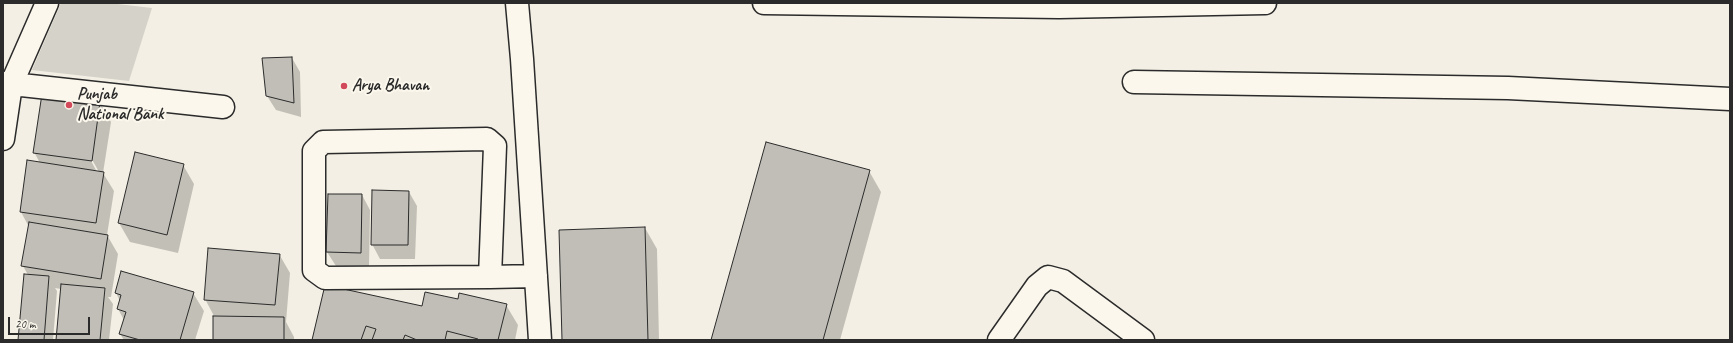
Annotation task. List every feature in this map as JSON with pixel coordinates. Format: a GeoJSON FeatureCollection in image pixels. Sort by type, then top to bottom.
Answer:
{"type":"FeatureCollection","features":[{"type":"Feature","properties":{"kind":"main road"},"geometry":{"type":"LineString","coordinates":[[3,139],[7,84],[47,3]]}},
{"type":"Feature","properties":{"kind":"main road"},"geometry":{"type":"LineString","coordinates":[[517,3],[540,340]]}},
{"type":"Feature","properties":{"kind":"main road"},"geometry":{"type":"LineString","coordinates":[[764,3],[1059,7],[1265,3]]}},
{"type":"Feature","properties":{"kind":"main road"},"geometry":{"type":"LineString","coordinates":[[1134,82],[1508,88],[1730,99]]}},
{"type":"Feature","properties":{"kind":"main road"},"geometry":{"type":"LineString","coordinates":[[7,84],[223,107]]}},
{"type":"Feature","properties":{"kind":"main road"},"geometry":{"type":"LineString","coordinates":[[490,277],[495,146],[487,139],[323,142],[314,151],[314,270],[325,278],[490,277],[536,276]]}},
{"type":"Feature","properties":{"kind":"main road"},"geometry":{"type":"LineString","coordinates":[[999,340],[1037,286],[1048,277],[1063,281],[1143,340]]}},
{"type":"Feature","properties":{"kind":"shaded area"},"geometry":{"type":"Polygon","coordinates":[[[61,3],[109,3],[152,8],[129,81],[32,70],[61,3]]]}},
{"type":"Feature","properties":{"kind":"building"},"geometry":{"type":"Polygon","coordinates":[[[292,57],[294,103],[266,96],[262,58],[292,57]]]}},
{"type":"Feature","properties":{"kind":"building"},"geometry":{"type":"Polygon","coordinates":[[[42,94],[100,102],[92,161],[33,153],[42,94]]]}},
{"type":"Feature","properties":{"kind":"building"},"geometry":{"type":"Polygon","coordinates":[[[766,142],[870,170],[823,340],[711,340],[766,142]]]}},
{"type":"Feature","properties":{"kind":"building"},"geometry":{"type":"Polygon","coordinates":[[[135,152],[184,164],[167,235],[118,223],[135,152]]]}},
{"type":"Feature","properties":{"kind":"building"},"geometry":{"type":"Polygon","coordinates":[[[27,160],[104,172],[96,223],[20,212],[27,160]]]}},
{"type":"Feature","properties":{"kind":"building"},"geometry":{"type":"Polygon","coordinates":[[[372,190],[409,191],[408,245],[371,245],[372,190]]]}},
{"type":"Feature","properties":{"kind":"building"},"geometry":{"type":"Polygon","coordinates":[[[328,194],[362,194],[361,253],[326,252],[328,194]]]}},
{"type":"Feature","properties":{"kind":"building"},"geometry":{"type":"Polygon","coordinates":[[[29,222],[108,235],[101,279],[21,266],[29,222]]]}},
{"type":"Feature","properties":{"kind":"building"},"geometry":{"type":"Polygon","coordinates":[[[645,227],[648,340],[562,340],[559,230],[645,227]]]}},
{"type":"Feature","properties":{"kind":"building"},"geometry":{"type":"Polygon","coordinates":[[[208,248],[280,254],[275,305],[204,300],[208,248]]]}},
{"type":"Feature","properties":{"kind":"building"},"geometry":{"type":"Polygon","coordinates":[[[121,271],[194,292],[180,340],[140,340],[119,334],[126,312],[117,309],[121,295],[115,293],[121,271]]]}},
{"type":"Feature","properties":{"kind":"building"},"geometry":{"type":"Polygon","coordinates":[[[24,274],[49,276],[44,340],[18,340],[24,274]]]}},
{"type":"Feature","properties":{"kind":"building"},"geometry":{"type":"Polygon","coordinates":[[[61,284],[105,288],[100,340],[56,340],[61,284]]]}},
{"type":"Feature","properties":{"kind":"building"},"geometry":{"type":"Polygon","coordinates":[[[325,285],[422,306],[425,292],[458,299],[459,293],[507,304],[498,340],[478,340],[447,331],[445,340],[417,340],[405,335],[403,340],[372,340],[376,329],[366,326],[361,340],[312,340],[325,285]]]}},
{"type":"Feature","properties":{"kind":"building"},"geometry":{"type":"Polygon","coordinates":[[[213,316],[284,317],[284,340],[213,340],[213,316]]]}},
{"type":"Feature","properties":{"kind":"place","name":"Arya Bhavan"},"geometry":{"type":"Point","coordinates":[344,86]}},
{"type":"Feature","properties":{"kind":"place","name":"Punjab National Bank"},"geometry":{"type":"Point","coordinates":[69,105]}}]}
